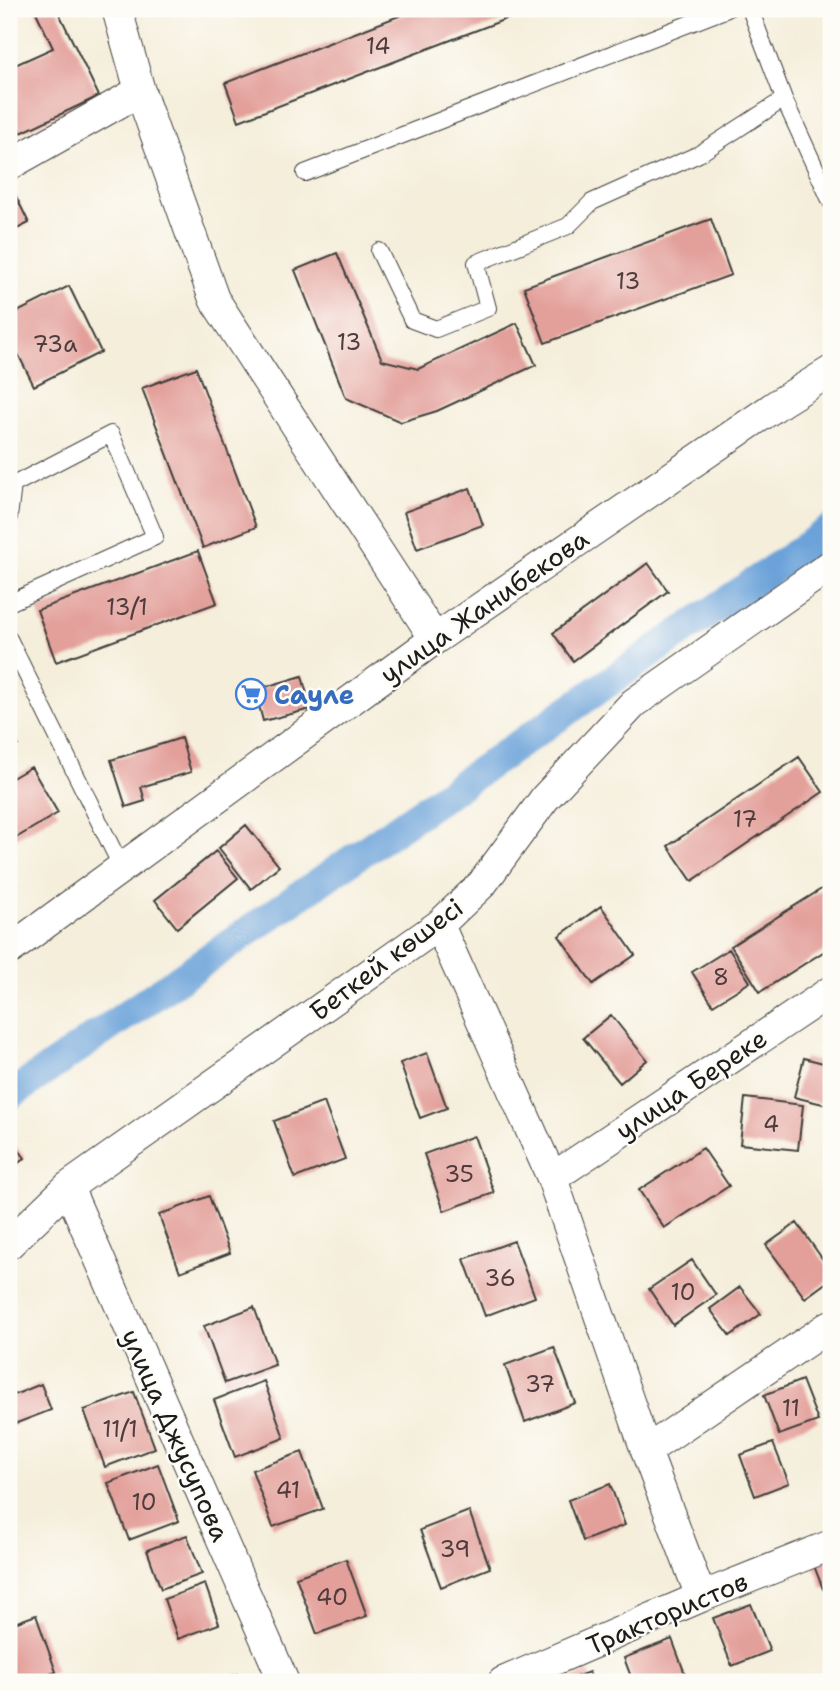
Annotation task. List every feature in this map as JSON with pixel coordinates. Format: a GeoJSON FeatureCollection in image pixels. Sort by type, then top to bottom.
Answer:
{"type":"FeatureCollection","features":[{"type":"Feature","properties":{"kind":"street"},"geometry":{"type":"LineString","coordinates":[[117,9],[140,91],[214,299],[435,639]]}},
{"type":"Feature","properties":{"kind":"street"},"geometry":{"type":"LineString","coordinates":[[9,165],[140,91]]}},
{"type":"Feature","properties":{"kind":"street","name":"улица Жанибекова"},"geometry":{"type":"LineString","coordinates":[[9,950],[435,639],[781,402],[831,371]]}},
{"type":"Feature","properties":{"kind":"street","name":"Беткей көшесі"},"geometry":{"type":"LineString","coordinates":[[9,1244],[68,1187],[439,925],[482,884],[545,798],[634,704],[831,565]]}},
{"type":"Feature","properties":{"kind":"street"},"geometry":{"type":"LineString","coordinates":[[439,925],[552,1178],[646,1451],[701,1597]]}},
{"type":"Feature","properties":{"kind":"street","name":"улица Береке"},"geometry":{"type":"LineString","coordinates":[[552,1178],[831,991]]}},
{"type":"Feature","properties":{"kind":"street","name":"улица Джусупова"},"geometry":{"type":"LineString","coordinates":[[68,1187],[284,1682]]}},
{"type":"Feature","properties":{"kind":"street"},"geometry":{"type":"LineString","coordinates":[[646,1451],[831,1325]]}},
{"type":"Feature","properties":{"kind":"street","name":"Трактористов"},"geometry":{"type":"LineString","coordinates":[[503,1682],[701,1597],[831,1545]]}},
{"type":"Feature","properties":{"kind":"lane"},"geometry":{"type":"LineString","coordinates":[[305,173],[727,9]]}},
{"type":"Feature","properties":{"kind":"lane"},"geometry":{"type":"LineString","coordinates":[[750,9],[784,99],[831,202]]}},
{"type":"Feature","properties":{"kind":"lane"},"geometry":{"type":"LineString","coordinates":[[379,251],[412,320],[436,329],[488,308],[476,263],[568,226],[592,202],[699,154],[784,99]]}},
{"type":"Feature","properties":{"kind":"lane"},"geometry":{"type":"LineString","coordinates":[[9,517],[13,485],[111,434],[155,537],[9,603]]}},
{"type":"Feature","properties":{"kind":"lane"},"geometry":{"type":"LineString","coordinates":[[9,639],[122,868]]}},
{"type":"Feature","properties":{"kind":"building"},"geometry":{"type":"Polygon","coordinates":[[[57,9],[99,96],[21,133],[9,107],[9,57],[13,66],[53,48],[35,10],[57,9]]]}},
{"type":"Feature","properties":{"kind":"building"},"geometry":{"type":"Polygon","coordinates":[[[417,9],[532,9],[239,121],[225,83],[417,9]]]}},
{"type":"Feature","properties":{"kind":"building"},"geometry":{"type":"Polygon","coordinates":[[[9,182],[29,223],[9,233],[9,182]]]}},
{"type":"Feature","properties":{"kind":"building"},"geometry":{"type":"Polygon","coordinates":[[[711,219],[731,275],[545,343],[524,287],[711,219]]]}},
{"type":"Feature","properties":{"kind":"building"},"geometry":{"type":"Polygon","coordinates":[[[337,253],[382,360],[418,369],[517,323],[536,365],[437,411],[401,422],[346,398],[295,270],[337,253]]]}},
{"type":"Feature","properties":{"kind":"building"},"geometry":{"type":"Polygon","coordinates":[[[69,286],[101,352],[34,386],[9,336],[9,316],[69,286]]]}},
{"type":"Feature","properties":{"kind":"building"},"geometry":{"type":"Polygon","coordinates":[[[196,368],[256,527],[203,548],[142,388],[196,368]]]}},
{"type":"Feature","properties":{"kind":"building"},"geometry":{"type":"Polygon","coordinates":[[[470,488],[483,525],[417,549],[404,512],[470,488]]]}},
{"type":"Feature","properties":{"kind":"building"},"geometry":{"type":"Polygon","coordinates":[[[198,551],[217,603],[56,662],[37,610],[198,551]]]}},
{"type":"Feature","properties":{"kind":"building"},"geometry":{"type":"Polygon","coordinates":[[[648,563],[668,591],[573,661],[553,633],[648,563]]]}},
{"type":"Feature","properties":{"kind":"building"},"geometry":{"type":"Polygon","coordinates":[[[302,676],[311,709],[263,721],[255,690],[302,676]]]}},
{"type":"Feature","properties":{"kind":"building"},"geometry":{"type":"Polygon","coordinates":[[[9,730],[18,745],[9,750],[9,730]]]}},
{"type":"Feature","properties":{"kind":"building"},"geometry":{"type":"Polygon","coordinates":[[[181,738],[191,772],[141,787],[145,801],[126,807],[111,760],[181,738]]]}},
{"type":"Feature","properties":{"kind":"building"},"geometry":{"type":"Polygon","coordinates":[[[799,757],[823,792],[692,881],[668,846],[799,757]]]}},
{"type":"Feature","properties":{"kind":"building"},"geometry":{"type":"Polygon","coordinates":[[[31,767],[58,813],[9,842],[9,780],[31,767]]]}},
{"type":"Feature","properties":{"kind":"building"},"geometry":{"type":"Polygon","coordinates":[[[246,825],[279,866],[251,889],[219,848],[246,825]]]}},
{"type":"Feature","properties":{"kind":"building"},"geometry":{"type":"Polygon","coordinates":[[[216,851],[238,878],[177,928],[155,900],[216,851]]]}},
{"type":"Feature","properties":{"kind":"building"},"geometry":{"type":"Polygon","coordinates":[[[831,883],[831,947],[760,992],[731,946],[831,883]]]}},
{"type":"Feature","properties":{"kind":"building"},"geometry":{"type":"Polygon","coordinates":[[[601,906],[635,955],[593,984],[559,936],[601,906]]]}},
{"type":"Feature","properties":{"kind":"building"},"geometry":{"type":"Polygon","coordinates":[[[729,949],[750,982],[713,1005],[692,972],[729,949]]]}},
{"type":"Feature","properties":{"kind":"building"},"geometry":{"type":"Polygon","coordinates":[[[611,1015],[647,1060],[620,1083],[583,1038],[611,1015]]]}},
{"type":"Feature","properties":{"kind":"building"},"geometry":{"type":"Polygon","coordinates":[[[427,1053],[447,1108],[420,1118],[400,1063],[427,1053]]]}},
{"type":"Feature","properties":{"kind":"building"},"geometry":{"type":"Polygon","coordinates":[[[804,1058],[831,1065],[831,1106],[794,1097],[804,1058]]]}},
{"type":"Feature","properties":{"kind":"building"},"geometry":{"type":"Polygon","coordinates":[[[745,1098],[803,1105],[798,1150],[740,1144],[745,1098]]]}},
{"type":"Feature","properties":{"kind":"building"},"geometry":{"type":"Polygon","coordinates":[[[324,1102],[345,1159],[295,1178],[274,1121],[324,1102]]]}},
{"type":"Feature","properties":{"kind":"building"},"geometry":{"type":"Polygon","coordinates":[[[474,1136],[494,1193],[444,1211],[424,1154],[474,1136]]]}},
{"type":"Feature","properties":{"kind":"building"},"geometry":{"type":"Polygon","coordinates":[[[9,1137],[25,1158],[9,1170],[9,1137]]]}},
{"type":"Feature","properties":{"kind":"building"},"geometry":{"type":"Polygon","coordinates":[[[703,1148],[729,1186],[664,1228],[639,1190],[703,1148]]]}},
{"type":"Feature","properties":{"kind":"building"},"geometry":{"type":"Polygon","coordinates":[[[209,1196],[230,1253],[180,1272],[159,1215],[209,1196]]]}},
{"type":"Feature","properties":{"kind":"building"},"geometry":{"type":"Polygon","coordinates":[[[797,1223],[831,1271],[831,1279],[805,1298],[766,1245],[797,1223]]]}},
{"type":"Feature","properties":{"kind":"building"},"geometry":{"type":"Polygon","coordinates":[[[514,1241],[535,1297],[485,1316],[464,1259],[514,1241]]]}},
{"type":"Feature","properties":{"kind":"building"},"geometry":{"type":"Polygon","coordinates":[[[692,1260],[716,1295],[673,1325],[649,1289],[692,1260]]]}},
{"type":"Feature","properties":{"kind":"building"},"geometry":{"type":"Polygon","coordinates":[[[740,1287],[761,1314],[730,1336],[710,1309],[740,1287]]]}},
{"type":"Feature","properties":{"kind":"building"},"geometry":{"type":"Polygon","coordinates":[[[254,1307],[275,1365],[225,1383],[204,1326],[254,1307]]]}},
{"type":"Feature","properties":{"kind":"building"},"geometry":{"type":"Polygon","coordinates":[[[554,1347],[575,1403],[525,1422],[505,1365],[554,1347]]]}},
{"type":"Feature","properties":{"kind":"building"},"geometry":{"type":"Polygon","coordinates":[[[802,1380],[818,1421],[779,1435],[764,1395],[802,1380]]]}},
{"type":"Feature","properties":{"kind":"building"},"geometry":{"type":"Polygon","coordinates":[[[264,1381],[284,1438],[235,1457],[214,1400],[264,1381]]]}},
{"type":"Feature","properties":{"kind":"building"},"geometry":{"type":"Polygon","coordinates":[[[41,1384],[51,1410],[9,1426],[9,1397],[41,1384]]]}},
{"type":"Feature","properties":{"kind":"building"},"geometry":{"type":"Polygon","coordinates":[[[134,1392],[155,1448],[105,1467],[84,1410],[134,1392]]]}},
{"type":"Feature","properties":{"kind":"building"},"geometry":{"type":"Polygon","coordinates":[[[773,1443],[789,1483],[755,1496],[740,1455],[773,1443]]]}},
{"type":"Feature","properties":{"kind":"building"},"geometry":{"type":"Polygon","coordinates":[[[302,1452],[323,1509],[273,1527],[252,1470],[302,1452]]]}},
{"type":"Feature","properties":{"kind":"building"},"geometry":{"type":"Polygon","coordinates":[[[158,1464],[179,1521],[129,1540],[108,1483],[158,1464]]]}},
{"type":"Feature","properties":{"kind":"building"},"geometry":{"type":"Polygon","coordinates":[[[610,1484],[625,1525],[583,1541],[568,1500],[610,1484]]]}},
{"type":"Feature","properties":{"kind":"building"},"geometry":{"type":"Polygon","coordinates":[[[469,1511],[490,1568],[441,1587],[420,1530],[469,1511]]]}},
{"type":"Feature","properties":{"kind":"building"},"geometry":{"type":"Polygon","coordinates":[[[187,1535],[202,1574],[161,1589],[147,1550],[187,1535]]]}},
{"type":"Feature","properties":{"kind":"building"},"geometry":{"type":"Polygon","coordinates":[[[831,1556],[831,1586],[823,1589],[813,1563],[831,1556]]]}},
{"type":"Feature","properties":{"kind":"building"},"geometry":{"type":"Polygon","coordinates":[[[346,1559],[367,1616],[317,1634],[296,1577],[346,1559]]]}},
{"type":"Feature","properties":{"kind":"building"},"geometry":{"type":"Polygon","coordinates":[[[205,1584],[219,1624],[178,1639],[164,1599],[205,1584]]]}},
{"type":"Feature","properties":{"kind":"building"},"geometry":{"type":"Polygon","coordinates":[[[751,1604],[770,1651],[732,1666],[713,1618],[751,1604]]]}},
{"type":"Feature","properties":{"kind":"building"},"geometry":{"type":"Polygon","coordinates":[[[36,1615],[56,1672],[28,1682],[9,1682],[9,1625],[36,1615]]]}},
{"type":"Feature","properties":{"kind":"building"},"geometry":{"type":"Polygon","coordinates":[[[672,1639],[688,1682],[633,1682],[624,1658],[672,1639]]]}},
{"type":"Feature","properties":{"kind":"building"},"geometry":{"type":"Polygon","coordinates":[[[589,1672],[593,1682],[562,1682],[589,1672]]]}},
{"type":"Feature","properties":{"kind":"building"},"geometry":{"type":"Polygon","coordinates":[[[238,1674],[241,1682],[216,1682],[238,1674]]]}},
{"type":"Feature","properties":{"kind":"waterway"},"geometry":{"type":"LineString","coordinates":[[9,1096],[831,529]]}},
{"type":"Feature","properties":{"kind":"place","name":"Сауле"},"geometry":{"type":"Point","coordinates":[251,694]}}]}
